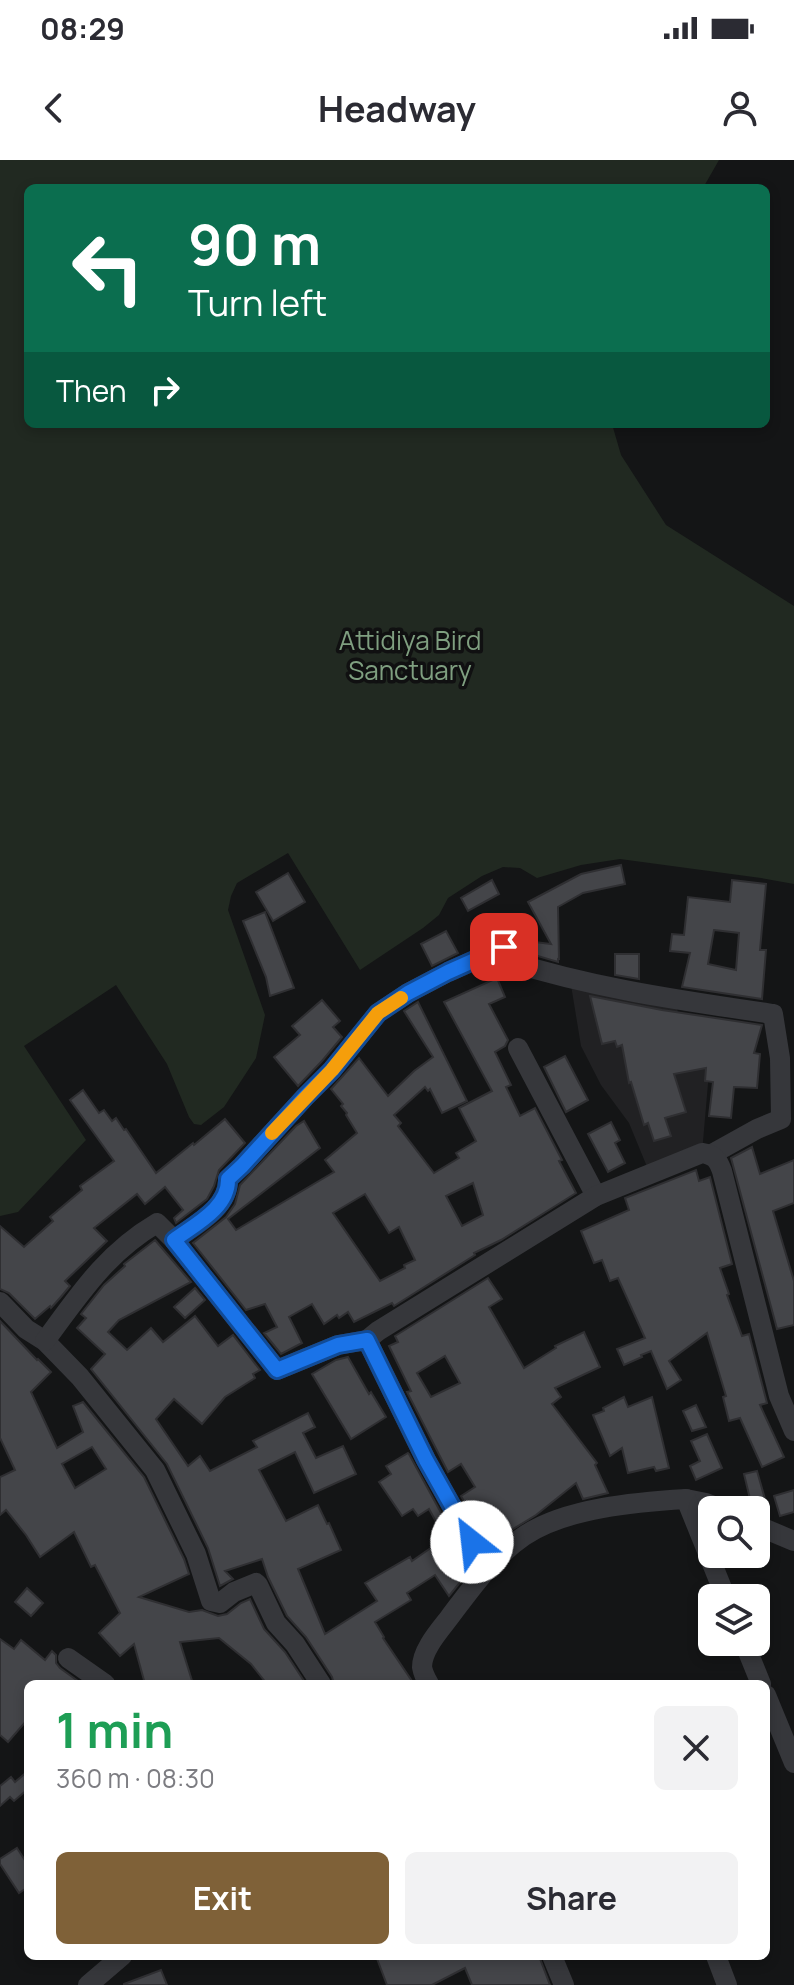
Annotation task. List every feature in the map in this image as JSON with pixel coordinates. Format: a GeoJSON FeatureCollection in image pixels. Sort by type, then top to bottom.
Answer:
{"type":"FeatureCollection","features":[{"type":"Feature","properties":{"kind":"street"},"geometry":{"type":"LineString","coordinates":[[174,1240],[215,1208],[226,1194],[228,1179],[332,1070],[378,1013],[435,979],[522,939]]}},
{"type":"Feature","properties":{"kind":"street"},"geometry":{"type":"LineString","coordinates":[[45,1341],[95,1274],[125,1244],[157,1223],[174,1240],[277,1370],[338,1345],[367,1340],[596,1196],[691,1156],[712,1154],[781,1119],[787,1097],[773,1014],[589,983],[487,954]]}},
{"type":"Feature","properties":{"kind":"street"},"geometry":{"type":"LineString","coordinates":[[518,1048],[596,1196]]}},
{"type":"Feature","properties":{"kind":"street"},"geometry":{"type":"LineString","coordinates":[[712,1154],[722,1171],[779,1396],[794,1431]]}},
{"type":"Feature","properties":{"kind":"street"},"geometry":{"type":"LineString","coordinates":[[0,1302],[80,1377],[155,1470],[196,1554],[211,1601],[220,1603],[244,1586],[256,1583],[276,1623],[295,1644],[318,1680]]}},
{"type":"Feature","properties":{"kind":"street"},"geometry":{"type":"LineString","coordinates":[[367,1340],[426,1460],[487,1570]]}},
{"type":"Feature","properties":{"kind":"street"},"geometry":{"type":"LineString","coordinates":[[686,1499],[720,1584]]}},
{"type":"Feature","properties":{"kind":"street"},"geometry":{"type":"LineString","coordinates":[[428,1680],[422,1665],[437,1634],[487,1570],[526,1535],[552,1522],[621,1505],[686,1499],[698,1501]]}},
{"type":"Feature","properties":{"kind":"street"},"geometry":{"type":"LineString","coordinates":[[770,1531],[794,1541]]}},
{"type":"Feature","properties":{"kind":"street"},"geometry":{"type":"LineString","coordinates":[[750,1656],[759,1680]]}},
{"type":"Feature","properties":{"kind":"street"},"geometry":{"type":"LineString","coordinates":[[68,1658],[99,1680]]}},
{"type":"Feature","properties":{"kind":"street"},"geometry":{"type":"LineString","coordinates":[[770,1705],[794,1763]]}},
{"type":"Feature","properties":{"kind":"street"},"geometry":{"type":"LineString","coordinates":[[88,1985],[117,1960]]}},
{"type":"Feature","properties":{"kind":"street"},"geometry":{"type":"LineString","coordinates":[[554,1960],[564,1985]]}},
{"type":"Feature","properties":{"kind":"street"},"geometry":{"type":"LineString","coordinates":[[718,1960],[727,1985]]}},
{"type":"Feature","properties":{"kind":"shaded area"},"geometry":{"type":"Polygon","coordinates":[[[570,979],[675,998],[683,1037],[711,1049],[702,1153],[650,1174],[629,1123],[601,1085],[581,1046],[570,979]]]}},
{"type":"Feature","properties":{"kind":"green space","name":"Attidiya Bird Sanctuary"},"geometry":{"type":"Polygon","coordinates":[[[0,160],[719,160],[705,184],[24,184],[24,428],[613,428],[621,455],[666,525],[794,606],[794,884],[620,859],[581,865],[537,878],[520,868],[503,867],[482,876],[448,898],[439,915],[360,970],[288,853],[237,883],[231,896],[228,910],[265,1015],[256,1058],[224,1107],[201,1125],[194,1124],[167,1064],[116,985],[24,1046],[86,1140],[18,1212],[0,1216],[0,160]]]}},
{"type":"Feature","properties":{"kind":"building"},"geometry":{"type":"Polygon","coordinates":[[[621,865],[625,884],[583,893],[558,907],[558,962],[524,952],[535,942],[551,944],[528,902],[581,874],[621,865]]]}},
{"type":"Feature","properties":{"kind":"building"},"geometry":{"type":"Polygon","coordinates":[[[288,873],[305,902],[273,921],[256,892],[288,873]]]}},
{"type":"Feature","properties":{"kind":"building"},"geometry":{"type":"Polygon","coordinates":[[[492,880],[499,894],[468,911],[461,898],[492,880]]]}},
{"type":"Feature","properties":{"kind":"building"},"geometry":{"type":"Polygon","coordinates":[[[732,880],[766,884],[760,950],[766,950],[762,999],[682,987],[690,953],[670,951],[672,934],[684,935],[688,897],[730,902],[732,880]],[[714,930],[708,964],[736,970],[739,933],[714,930]]]}},
{"type":"Feature","properties":{"kind":"building"},"geometry":{"type":"Polygon","coordinates":[[[265,912],[294,988],[270,996],[266,977],[243,921],[265,912]]]}},
{"type":"Feature","properties":{"kind":"building"},"geometry":{"type":"Polygon","coordinates":[[[446,931],[458,953],[432,966],[421,944],[446,931]]]}},
{"type":"Feature","properties":{"kind":"building"},"geometry":{"type":"Polygon","coordinates":[[[615,954],[639,954],[639,979],[615,975],[615,954]]]}},
{"type":"Feature","properties":{"kind":"building"},"geometry":{"type":"Polygon","coordinates":[[[497,978],[505,997],[489,1004],[508,1040],[495,1052],[511,1085],[506,1087],[520,1116],[535,1108],[576,1193],[501,1240],[474,1253],[394,1306],[392,1303],[354,1322],[348,1312],[324,1324],[312,1304],[289,1317],[302,1343],[281,1354],[264,1333],[277,1327],[265,1304],[246,1310],[193,1243],[226,1217],[235,1204],[240,1185],[304,1121],[320,1148],[228,1219],[236,1230],[334,1172],[325,1160],[357,1133],[341,1106],[343,1104],[331,1089],[359,1058],[388,1096],[433,1057],[404,1011],[418,1002],[467,1101],[442,1113],[430,1089],[428,1091],[425,1087],[394,1115],[401,1123],[398,1126],[434,1173],[459,1158],[456,1153],[476,1141],[459,1108],[492,1091],[444,1002],[497,978]],[[473,1183],[446,1196],[462,1226],[483,1215],[473,1183]],[[365,1194],[333,1213],[380,1281],[415,1260],[399,1227],[389,1233],[365,1194]]]}},
{"type":"Feature","properties":{"kind":"building"},"geometry":{"type":"Polygon","coordinates":[[[590,996],[762,1025],[754,1053],[760,1054],[757,1088],[734,1087],[731,1118],[709,1116],[713,1082],[705,1081],[706,1068],[674,1074],[686,1112],[665,1118],[671,1136],[654,1141],[648,1123],[644,1125],[629,1083],[622,1045],[617,1047],[615,1041],[602,1044],[590,996]]]}},
{"type":"Feature","properties":{"kind":"building"},"geometry":{"type":"Polygon","coordinates":[[[322,1000],[340,1021],[333,1027],[342,1037],[298,1086],[274,1057],[300,1035],[292,1026],[322,1000]]]}},
{"type":"Feature","properties":{"kind":"building"},"geometry":{"type":"Polygon","coordinates":[[[565,1056],[588,1100],[566,1112],[544,1067],[565,1056]]]}},
{"type":"Feature","properties":{"kind":"building"},"geometry":{"type":"Polygon","coordinates":[[[83,1090],[99,1113],[104,1110],[112,1121],[116,1118],[126,1129],[156,1173],[225,1119],[245,1143],[219,1170],[207,1199],[176,1223],[174,1218],[183,1210],[165,1187],[145,1204],[137,1194],[94,1228],[107,1241],[65,1281],[70,1286],[51,1308],[35,1319],[9,1293],[0,1289],[0,1226],[24,1247],[53,1221],[50,1217],[82,1190],[80,1186],[114,1161],[70,1100],[83,1090]]]}},
{"type":"Feature","properties":{"kind":"building"},"geometry":{"type":"Polygon","coordinates":[[[611,1122],[620,1140],[615,1143],[625,1163],[608,1172],[588,1134],[611,1122]]]}},
{"type":"Feature","properties":{"kind":"building"},"geometry":{"type":"Polygon","coordinates":[[[752,1147],[760,1174],[794,1160],[794,1203],[773,1211],[794,1281],[794,1325],[777,1329],[731,1158],[752,1147]]]}},
{"type":"Feature","properties":{"kind":"building"},"geometry":{"type":"Polygon","coordinates":[[[696,1170],[699,1181],[710,1177],[732,1264],[720,1268],[727,1295],[742,1336],[749,1334],[767,1403],[760,1405],[784,1457],[762,1467],[740,1418],[729,1421],[723,1397],[726,1396],[707,1333],[669,1361],[681,1380],[667,1389],[651,1351],[624,1365],[617,1349],[645,1338],[618,1278],[610,1281],[602,1260],[594,1263],[581,1231],[629,1210],[625,1198],[696,1170]]]}},
{"type":"Feature","properties":{"kind":"building"},"geometry":{"type":"Polygon","coordinates":[[[155,1240],[191,1282],[119,1320],[108,1332],[127,1350],[151,1328],[163,1342],[195,1316],[218,1346],[233,1335],[260,1370],[253,1374],[255,1378],[225,1397],[202,1424],[174,1399],[156,1419],[188,1466],[200,1456],[210,1471],[257,1447],[253,1441],[308,1413],[315,1427],[303,1433],[316,1458],[343,1446],[356,1474],[314,1493],[295,1452],[259,1470],[286,1521],[318,1505],[341,1550],[298,1569],[325,1634],[377,1601],[365,1583],[410,1557],[412,1561],[445,1538],[429,1509],[418,1516],[413,1509],[402,1516],[379,1482],[391,1474],[386,1466],[409,1454],[470,1566],[462,1570],[466,1575],[449,1596],[435,1575],[407,1593],[411,1600],[375,1622],[411,1680],[333,1680],[306,1637],[287,1616],[262,1559],[225,1571],[233,1579],[220,1586],[208,1548],[167,1464],[91,1369],[105,1354],[77,1328],[86,1318],[81,1314],[124,1264],[155,1240]]]}},
{"type":"Feature","properties":{"kind":"building"},"geometry":{"type":"Polygon","coordinates":[[[488,1278],[502,1299],[489,1307],[524,1368],[555,1346],[584,1332],[600,1367],[555,1388],[561,1397],[552,1404],[597,1463],[595,1465],[608,1493],[583,1499],[576,1483],[490,1548],[461,1496],[475,1487],[461,1464],[448,1472],[407,1392],[411,1391],[389,1346],[398,1342],[395,1336],[488,1278]],[[445,1356],[417,1373],[431,1397],[460,1383],[445,1356]]]}},
{"type":"Feature","properties":{"kind":"building"},"geometry":{"type":"Polygon","coordinates":[[[195,1288],[205,1300],[185,1318],[174,1307],[195,1288]]]}},
{"type":"Feature","properties":{"kind":"building"},"geometry":{"type":"Polygon","coordinates":[[[0,1321],[51,1372],[31,1392],[57,1448],[83,1432],[73,1406],[83,1402],[144,1477],[189,1574],[139,1597],[189,1612],[202,1610],[218,1616],[227,1614],[250,1599],[264,1629],[285,1652],[303,1680],[264,1680],[251,1664],[219,1638],[180,1642],[192,1680],[144,1680],[134,1644],[120,1656],[99,1633],[120,1613],[95,1565],[91,1567],[74,1532],[40,1557],[6,1510],[0,1515],[0,1477],[15,1470],[0,1438],[0,1321]],[[92,1447],[62,1464],[75,1488],[106,1469],[92,1447]]]}},
{"type":"Feature","properties":{"kind":"building"},"geometry":{"type":"Polygon","coordinates":[[[348,1357],[386,1417],[351,1439],[312,1374],[336,1360],[348,1357]]]}},
{"type":"Feature","properties":{"kind":"building"},"geometry":{"type":"Polygon","coordinates":[[[624,1397],[628,1407],[652,1397],[669,1468],[656,1471],[654,1467],[628,1473],[622,1448],[610,1456],[593,1415],[624,1397]]]}},
{"type":"Feature","properties":{"kind":"building"},"geometry":{"type":"Polygon","coordinates":[[[696,1405],[706,1427],[692,1431],[683,1411],[696,1405]]]}},
{"type":"Feature","properties":{"kind":"building"},"geometry":{"type":"Polygon","coordinates":[[[707,1434],[722,1468],[696,1480],[690,1466],[700,1461],[691,1441],[707,1434]]]}},
{"type":"Feature","properties":{"kind":"building"},"geometry":{"type":"Polygon","coordinates":[[[757,1471],[764,1496],[749,1496],[744,1474],[757,1471]]]}},
{"type":"Feature","properties":{"kind":"building"},"geometry":{"type":"Polygon","coordinates":[[[794,1490],[794,1512],[780,1516],[774,1496],[794,1490]]]}},
{"type":"Feature","properties":{"kind":"building"},"geometry":{"type":"Polygon","coordinates":[[[27,1588],[43,1603],[31,1616],[15,1602],[27,1588]]]}},
{"type":"Feature","properties":{"kind":"building"},"geometry":{"type":"Polygon","coordinates":[[[0,1639],[14,1649],[21,1640],[45,1660],[52,1651],[60,1668],[76,1680],[24,1680],[24,1724],[8,1742],[0,1735],[0,1639]]]}},
{"type":"Feature","properties":{"kind":"building"},"geometry":{"type":"Polygon","coordinates":[[[24,1774],[24,1792],[14,1801],[10,1797],[0,1806],[0,1786],[11,1777],[15,1782],[24,1774]]]}},
{"type":"Feature","properties":{"kind":"building"},"geometry":{"type":"Polygon","coordinates":[[[17,1848],[24,1859],[24,1890],[19,1893],[0,1864],[0,1859],[17,1848]]]}},
{"type":"Feature","properties":{"kind":"building"},"geometry":{"type":"Polygon","coordinates":[[[378,1960],[541,1960],[550,1985],[472,1985],[465,1968],[432,1985],[387,1985],[378,1960]]]}},
{"type":"Feature","properties":{"kind":"building"},"geometry":{"type":"Polygon","coordinates":[[[161,1970],[167,1985],[124,1985],[124,1984],[161,1970]]]}},
{"type":"Feature","properties":{"kind":"slow traffic"},"geometry":{"type":"LineString","coordinates":[[272,1133],[332,1070],[378,1013],[401,998]]}},
{"type":"Feature","properties":{"kind":"route"},"geometry":{"type":"LineString","coordinates":[[472,1542],[426,1460],[367,1340],[338,1345],[277,1370],[174,1240],[215,1208],[226,1194],[228,1179],[332,1070],[378,1013],[448,972],[504,947]]}}]}
